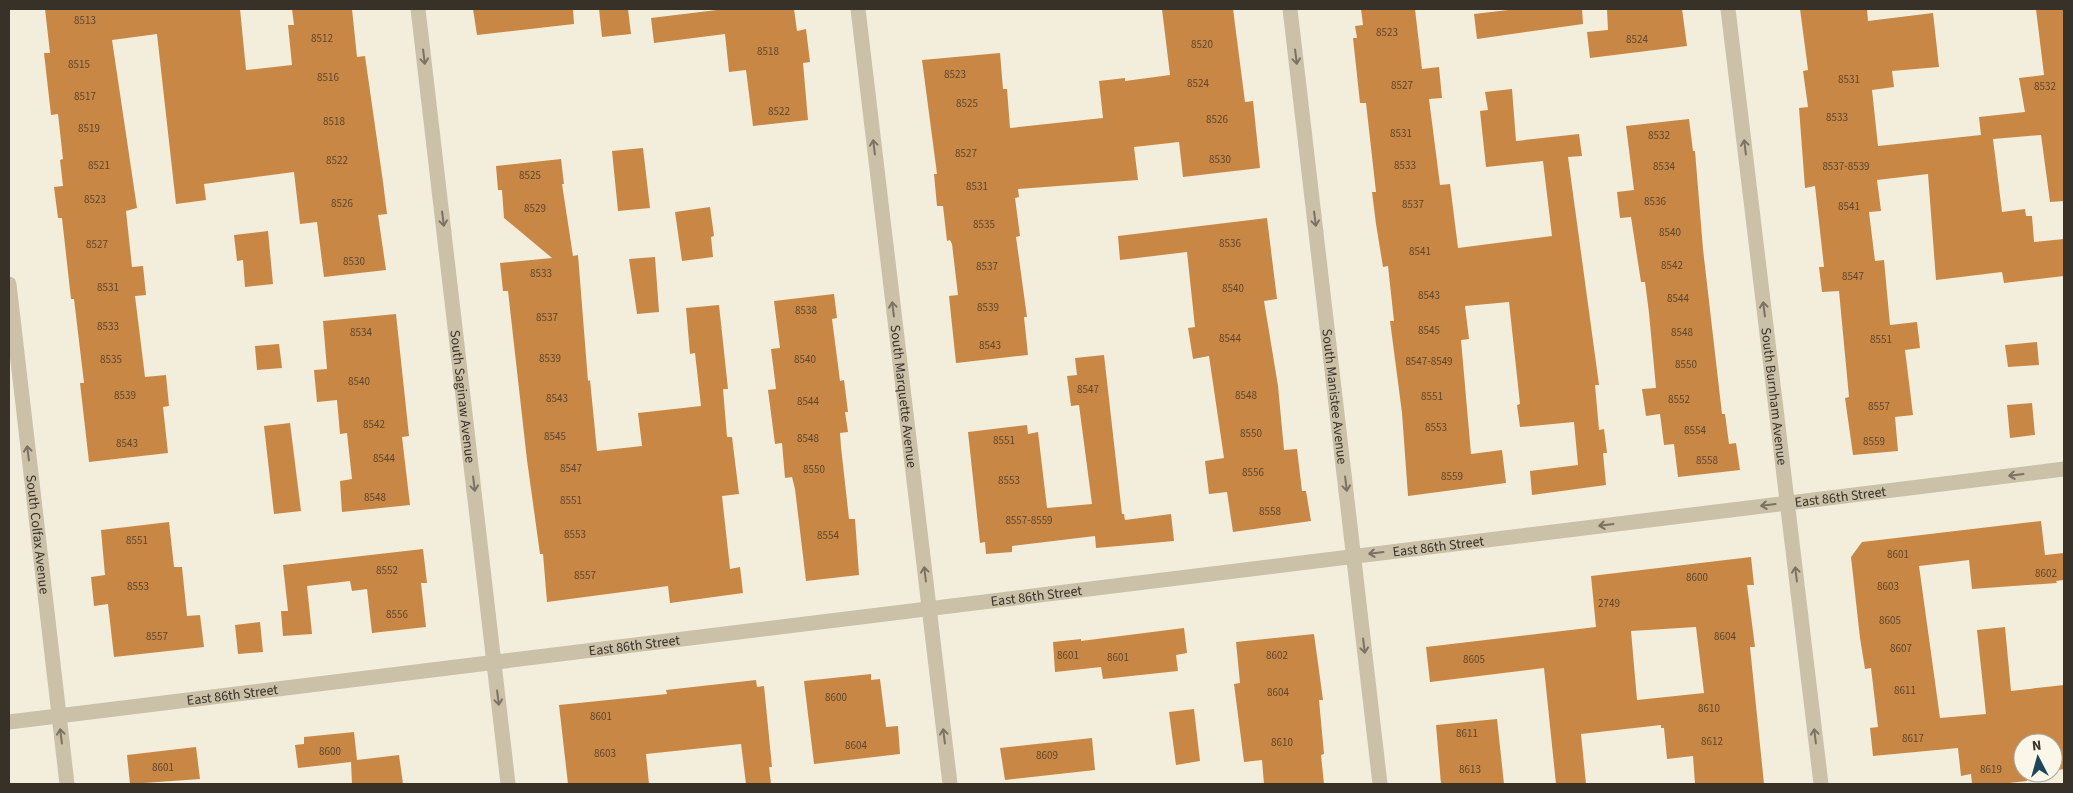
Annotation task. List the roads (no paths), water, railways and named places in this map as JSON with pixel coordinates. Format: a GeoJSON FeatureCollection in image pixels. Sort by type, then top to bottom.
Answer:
{"type":"FeatureCollection","features":[{"type":"Feature","properties":{"kind":"street","name":"South Saginaw Avenue"},"geometry":{"type":"LineString","coordinates":[[418,9],[508,784]]}},
{"type":"Feature","properties":{"kind":"street","name":"South Marquette Avenue"},"geometry":{"type":"LineString","coordinates":[[858,9],[950,784]]}},
{"type":"Feature","properties":{"kind":"street","name":"South Manistee Avenue"},"geometry":{"type":"LineString","coordinates":[[1290,9],[1380,784]]}},
{"type":"Feature","properties":{"kind":"street","name":"South Burnham Avenue"},"geometry":{"type":"LineString","coordinates":[[1728,9],[1821,784]]}},
{"type":"Feature","properties":{"kind":"street","name":"South Colfax Avenue"},"geometry":{"type":"LineString","coordinates":[[9,284],[67,784]]}},
{"type":"Feature","properties":{"kind":"street","name":"East 86th Street"},"geometry":{"type":"LineString","coordinates":[[9,722],[2064,469]]}}]}
